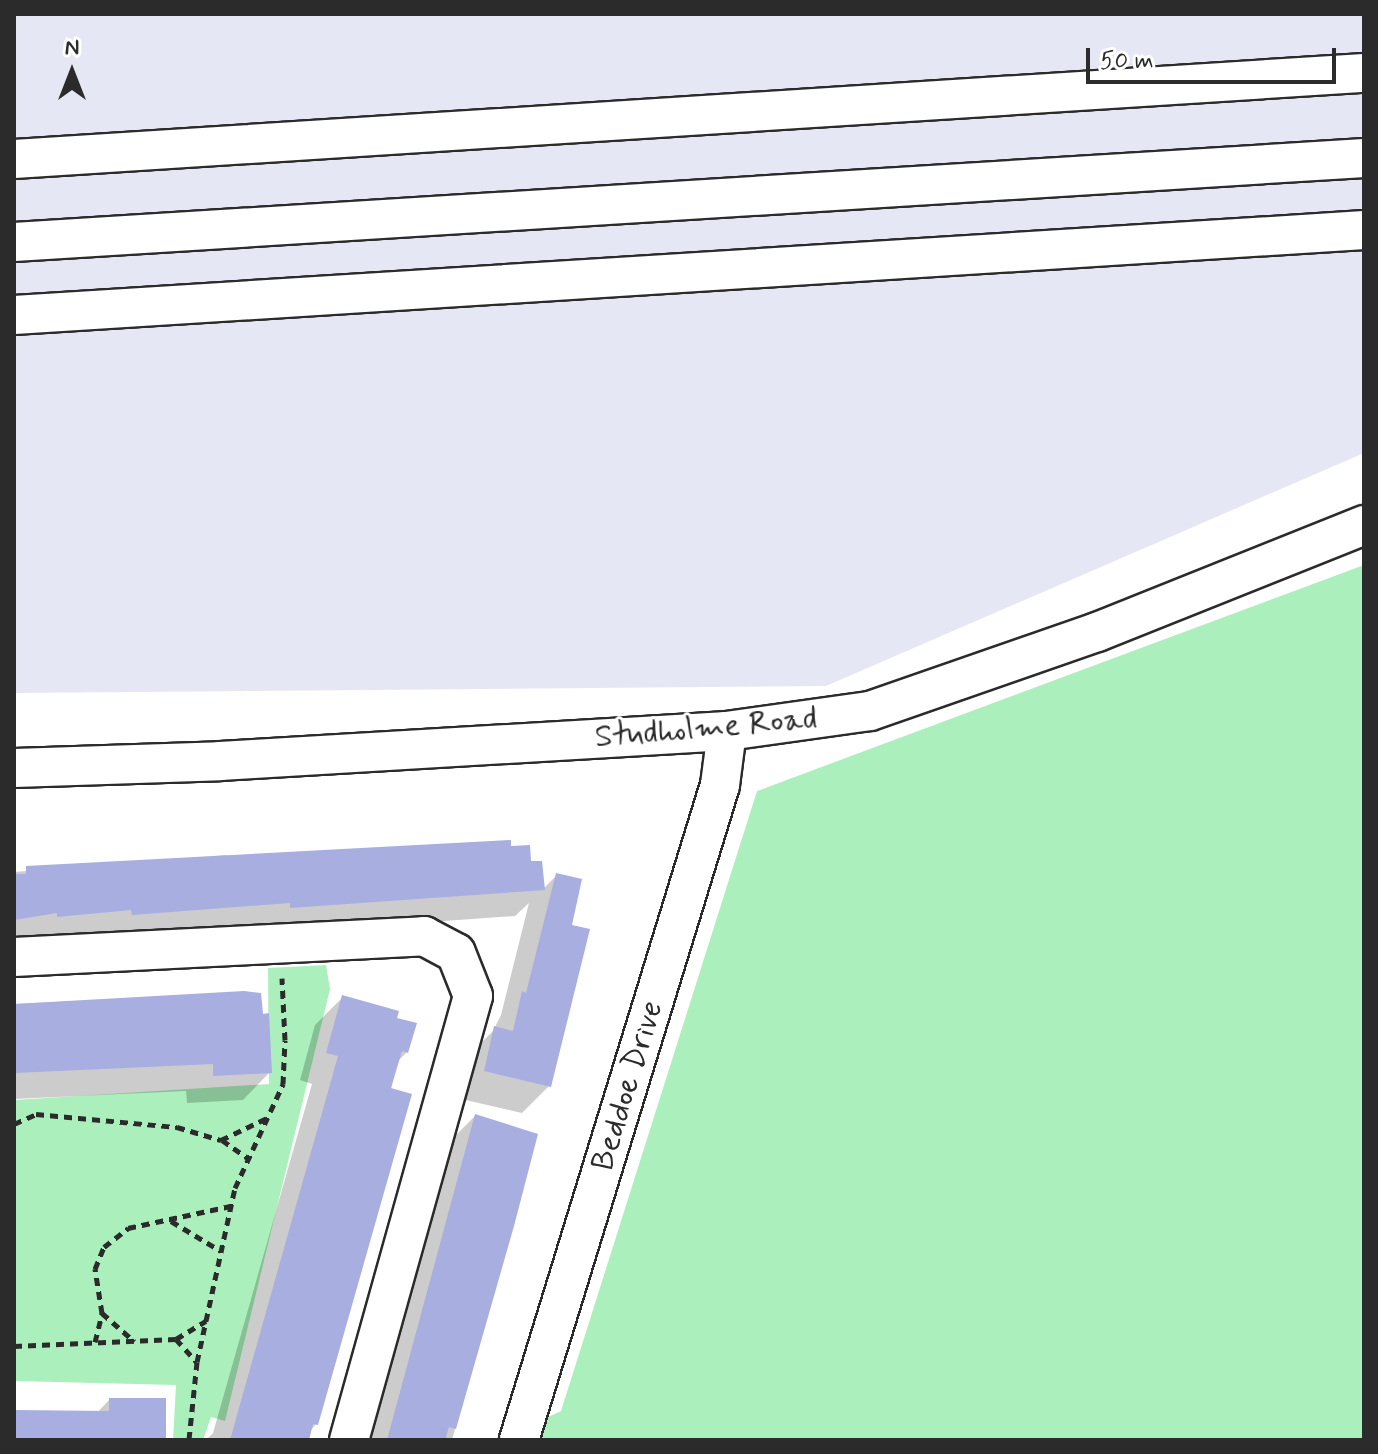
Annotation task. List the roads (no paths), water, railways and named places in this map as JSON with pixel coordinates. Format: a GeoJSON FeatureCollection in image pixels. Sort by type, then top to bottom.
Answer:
{"type":"FeatureCollection","features":[{"type":"Feature","properties":{"kind":"street"},"geometry":{"type":"LineString","coordinates":[[14,159],[1364,73]]}},
{"type":"Feature","properties":{"kind":"street"},"geometry":{"type":"LineString","coordinates":[[14,242],[1364,158]]}},
{"type":"Feature","properties":{"kind":"street"},"geometry":{"type":"LineString","coordinates":[[14,315],[1364,230]]}},
{"type":"Feature","properties":{"kind":"street","name":"Studholme Road"},"geometry":{"type":"LineString","coordinates":[[14,768],[236,760],[727,731],[870,711],[1097,632],[1364,525]]}},
{"type":"Feature","properties":{"kind":"street","name":"Beddoe Drive"},"geometry":{"type":"LineString","coordinates":[[519,1440],[720,785],[727,731]]}},
{"type":"Feature","properties":{"kind":"street"},"geometry":{"type":"LineString","coordinates":[[14,957],[424,936],[456,953],[473,996],[349,1440]]}}]}
